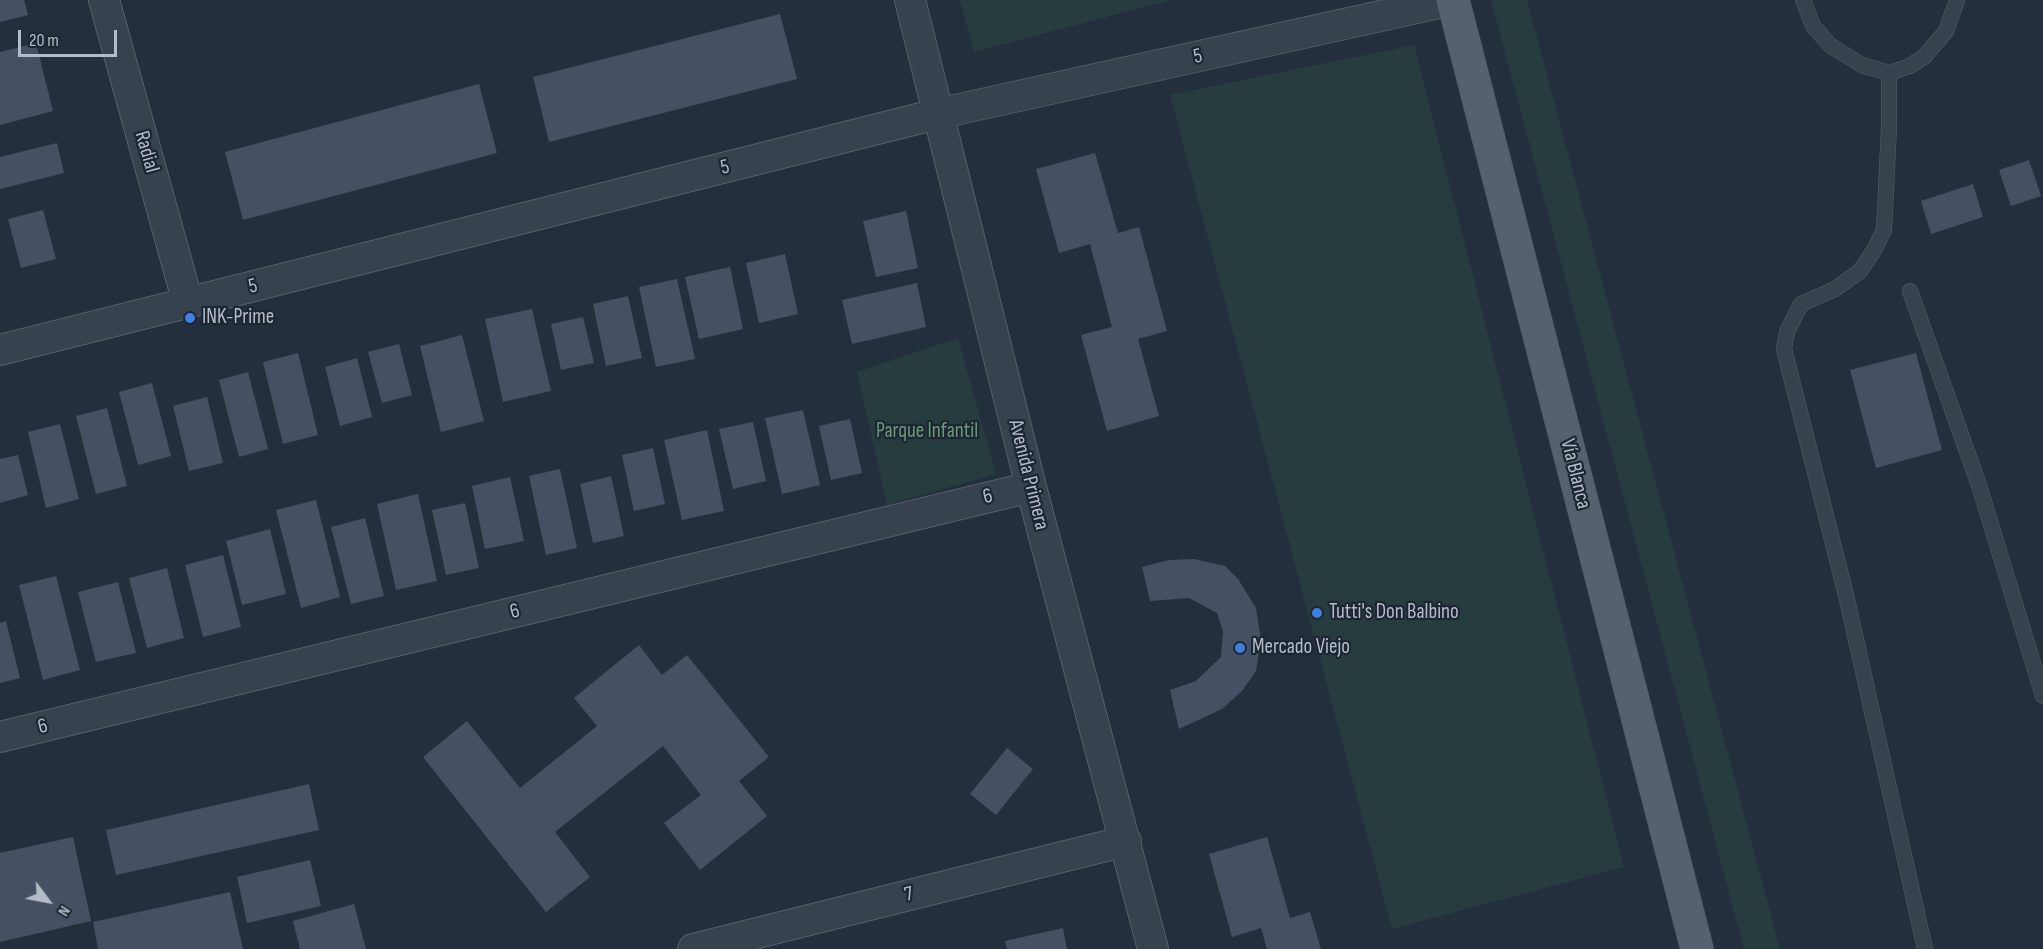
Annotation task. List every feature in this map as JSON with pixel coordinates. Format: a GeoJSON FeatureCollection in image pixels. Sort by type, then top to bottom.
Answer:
{"type":"FeatureCollection","features":[{"type":"Feature","properties":{"kind":"main road","name":"Vía Blanca"},"geometry":{"type":"LineString","coordinates":[[1453,0],[1697,949]]}},
{"type":"Feature","properties":{"kind":"street","name":"Radial"},"geometry":{"type":"LineString","coordinates":[[104,0],[188,303]]}},
{"type":"Feature","properties":{"kind":"street","name":"Avenida Primera"},"geometry":{"type":"LineString","coordinates":[[910,0],[1031,487],[1153,949]]}},
{"type":"Feature","properties":{"kind":"street","name":"5"},"geometry":{"type":"LineString","coordinates":[[0,350],[937,114],[1453,0]]}},
{"type":"Feature","properties":{"kind":"street","name":"6"},"geometry":{"type":"LineString","coordinates":[[0,737],[1031,487]]}},
{"type":"Feature","properties":{"kind":"street","name":"7"},"geometry":{"type":"LineString","coordinates":[[693,949],[1126,841]]}},
{"type":"Feature","properties":{"kind":"lane"},"geometry":{"type":"LineString","coordinates":[[1803,0],[1813,26],[1831,46],[1862,65],[1889,73],[1910,66],[1925,56],[1946,31],[1958,0]]}},
{"type":"Feature","properties":{"kind":"lane"},"geometry":{"type":"LineString","coordinates":[[1889,73],[1884,231],[1860,271],[1835,289],[1801,304],[1787,332],[1784,349],[1846,595],[1925,949]]}},
{"type":"Feature","properties":{"kind":"lane"},"geometry":{"type":"LineString","coordinates":[[1910,291],[1979,485],[2043,696]]}},
{"type":"Feature","properties":{"kind":"green space"},"geometry":{"type":"Polygon","coordinates":[[[960,0],[1171,0],[974,52],[960,0]]]}},
{"type":"Feature","properties":{"kind":"green space"},"geometry":{"type":"Polygon","coordinates":[[[1491,0],[1527,0],[1780,949],[1744,949],[1491,0]]]}},
{"type":"Feature","properties":{"kind":"green space"},"geometry":{"type":"Polygon","coordinates":[[[1414,45],[1624,867],[1392,929],[1170,95],[1414,45]]]}},
{"type":"Feature","properties":{"kind":"green space","name":"Parque Infantil"},"geometry":{"type":"Polygon","coordinates":[[[958,338],[996,474],[887,505],[857,372],[958,338]]]}},
{"type":"Feature","properties":{"kind":"building"},"geometry":{"type":"Polygon","coordinates":[[[0,0],[24,0],[28,15],[0,22],[0,0]]]}},
{"type":"Feature","properties":{"kind":"building"},"geometry":{"type":"Polygon","coordinates":[[[780,14],[797,79],[549,142],[533,77],[780,14]]]}},
{"type":"Feature","properties":{"kind":"building"},"geometry":{"type":"Polygon","coordinates":[[[36,43],[53,111],[0,125],[0,52],[36,43]]]}},
{"type":"Feature","properties":{"kind":"building"},"geometry":{"type":"Polygon","coordinates":[[[479,84],[497,153],[243,220],[225,152],[479,84]]]}},
{"type":"Feature","properties":{"kind":"building"},"geometry":{"type":"Polygon","coordinates":[[[57,143],[64,173],[0,189],[0,157],[57,143]]]}},
{"type":"Feature","properties":{"kind":"building"},"geometry":{"type":"Polygon","coordinates":[[[1095,153],[1118,233],[1139,227],[1167,331],[1138,339],[1159,416],[1107,431],[1081,335],[1112,327],[1090,244],[1059,253],[1036,169],[1095,153]]]}},
{"type":"Feature","properties":{"kind":"building"},"geometry":{"type":"Polygon","coordinates":[[[2029,160],[2041,196],[2011,206],[1999,170],[2029,160]]]}},
{"type":"Feature","properties":{"kind":"building"},"geometry":{"type":"Polygon","coordinates":[[[1973,184],[1983,217],[1931,234],[1921,201],[1973,184]]]}},
{"type":"Feature","properties":{"kind":"building"},"geometry":{"type":"Polygon","coordinates":[[[43,210],[56,259],[21,268],[8,219],[43,210]]]}},
{"type":"Feature","properties":{"kind":"building"},"geometry":{"type":"Polygon","coordinates":[[[906,211],[918,268],[876,277],[863,221],[906,211]]]}},
{"type":"Feature","properties":{"kind":"building"},"geometry":{"type":"Polygon","coordinates":[[[785,254],[798,314],[759,323],[746,263],[785,254]]]}},
{"type":"Feature","properties":{"kind":"building"},"geometry":{"type":"Polygon","coordinates":[[[730,267],[743,329],[699,339],[685,277],[730,267]]]}},
{"type":"Feature","properties":{"kind":"building"},"geometry":{"type":"Polygon","coordinates":[[[677,279],[695,359],[656,367],[639,287],[677,279]]]}},
{"type":"Feature","properties":{"kind":"building"},"geometry":{"type":"Polygon","coordinates":[[[917,283],[926,327],[852,344],[842,300],[917,283]]]}},
{"type":"Feature","properties":{"kind":"building"},"geometry":{"type":"Polygon","coordinates":[[[628,296],[642,358],[606,366],[593,304],[628,296]]]}},
{"type":"Feature","properties":{"kind":"building"},"geometry":{"type":"Polygon","coordinates":[[[532,309],[551,391],[503,402],[485,319],[532,309]]]}},
{"type":"Feature","properties":{"kind":"building"},"geometry":{"type":"Polygon","coordinates":[[[583,317],[594,363],[561,370],[551,324],[583,317]]]}},
{"type":"Feature","properties":{"kind":"building"},"geometry":{"type":"Polygon","coordinates":[[[462,335],[484,421],[441,432],[420,346],[462,335]]]}},
{"type":"Feature","properties":{"kind":"building"},"geometry":{"type":"Polygon","coordinates":[[[399,344],[412,395],[382,403],[368,352],[399,344]]]}},
{"type":"Feature","properties":{"kind":"building"},"geometry":{"type":"Polygon","coordinates":[[[298,353],[318,435],[283,444],[263,362],[298,353]]]}},
{"type":"Feature","properties":{"kind":"building"},"geometry":{"type":"Polygon","coordinates":[[[1916,353],[1942,450],[1876,468],[1850,370],[1916,353]]]}},
{"type":"Feature","properties":{"kind":"building"},"geometry":{"type":"Polygon","coordinates":[[[357,358],[372,417],[340,426],[325,367],[357,358]]]}},
{"type":"Feature","properties":{"kind":"building"},"geometry":{"type":"Polygon","coordinates":[[[248,372],[268,449],[239,457],[219,380],[248,372]]]}},
{"type":"Feature","properties":{"kind":"building"},"geometry":{"type":"Polygon","coordinates":[[[152,383],[171,456],[138,465],[119,392],[152,383]]]}},
{"type":"Feature","properties":{"kind":"building"},"geometry":{"type":"Polygon","coordinates":[[[207,397],[223,463],[189,471],[173,406],[207,397]]]}},
{"type":"Feature","properties":{"kind":"building"},"geometry":{"type":"Polygon","coordinates":[[[107,408],[127,486],[96,494],[76,416],[107,408]]]}},
{"type":"Feature","properties":{"kind":"building"},"geometry":{"type":"Polygon","coordinates":[[[803,410],[820,485],[782,494],[765,418],[803,410]]]}},
{"type":"Feature","properties":{"kind":"building"},"geometry":{"type":"Polygon","coordinates":[[[850,419],[862,473],[831,480],[819,426],[850,419]]]}},
{"type":"Feature","properties":{"kind":"building"},"geometry":{"type":"Polygon","coordinates":[[[753,422],[766,481],[733,489],[719,429],[753,422]]]}},
{"type":"Feature","properties":{"kind":"building"},"geometry":{"type":"Polygon","coordinates":[[[60,424],[79,499],[46,508],[28,432],[60,424]]]}},
{"type":"Feature","properties":{"kind":"building"},"geometry":{"type":"Polygon","coordinates":[[[707,430],[724,511],[682,520],[664,440],[707,430]]]}},
{"type":"Feature","properties":{"kind":"building"},"geometry":{"type":"Polygon","coordinates":[[[653,448],[665,504],[634,511],[622,455],[653,448]]]}},
{"type":"Feature","properties":{"kind":"building"},"geometry":{"type":"Polygon","coordinates":[[[18,455],[28,495],[0,503],[0,459],[18,455]]]}},
{"type":"Feature","properties":{"kind":"building"},"geometry":{"type":"Polygon","coordinates":[[[560,469],[577,548],[546,555],[529,476],[560,469]]]}},
{"type":"Feature","properties":{"kind":"building"},"geometry":{"type":"Polygon","coordinates":[[[611,476],[624,536],[593,543],[580,484],[611,476]]]}},
{"type":"Feature","properties":{"kind":"building"},"geometry":{"type":"Polygon","coordinates":[[[510,477],[524,541],[485,549],[472,486],[510,477]]]}},
{"type":"Feature","properties":{"kind":"building"},"geometry":{"type":"Polygon","coordinates":[[[418,494],[437,581],[396,590],[377,504],[418,494]]]}},
{"type":"Feature","properties":{"kind":"building"},"geometry":{"type":"Polygon","coordinates":[[[316,500],[340,597],[301,608],[276,510],[316,500]]]}},
{"type":"Feature","properties":{"kind":"building"},"geometry":{"type":"Polygon","coordinates":[[[465,503],[479,568],[446,575],[432,510],[465,503]]]}},
{"type":"Feature","properties":{"kind":"building"},"geometry":{"type":"Polygon","coordinates":[[[365,518],[384,596],[351,604],[331,527],[365,518]]]}},
{"type":"Feature","properties":{"kind":"building"},"geometry":{"type":"Polygon","coordinates":[[[270,529],[286,594],[242,605],[226,541],[270,529]]]}},
{"type":"Feature","properties":{"kind":"building"},"geometry":{"type":"Polygon","coordinates":[[[223,555],[241,627],[203,637],[185,565],[223,555]]]}},
{"type":"Feature","properties":{"kind":"building","name":"Mercado Viejo"},"geometry":{"type":"Polygon","coordinates":[[[1194,559],[1225,566],[1238,579],[1256,608],[1261,640],[1256,671],[1242,691],[1222,709],[1179,729],[1170,690],[1196,681],[1221,657],[1223,632],[1217,613],[1189,598],[1150,601],[1142,567],[1169,560],[1194,559]]]}},
{"type":"Feature","properties":{"kind":"building"},"geometry":{"type":"Polygon","coordinates":[[[167,568],[184,638],[147,648],[129,578],[167,568]]]}},
{"type":"Feature","properties":{"kind":"building"},"geometry":{"type":"Polygon","coordinates":[[[56,576],[80,670],[43,680],[19,585],[56,576]]]}},
{"type":"Feature","properties":{"kind":"building"},"geometry":{"type":"Polygon","coordinates":[[[118,582],[136,653],[96,662],[78,592],[118,582]]]}},
{"type":"Feature","properties":{"kind":"building"},"geometry":{"type":"Polygon","coordinates":[[[6,621],[20,678],[0,683],[0,623],[6,621]]]}},
{"type":"Feature","properties":{"kind":"building"},"geometry":{"type":"Polygon","coordinates":[[[639,645],[662,675],[687,655],[769,757],[739,781],[767,816],[700,870],[664,823],[701,795],[663,746],[555,832],[590,877],[546,912],[423,757],[467,721],[520,788],[597,726],[574,698],[639,645]]]}},
{"type":"Feature","properties":{"kind":"building"},"geometry":{"type":"Polygon","coordinates":[[[1007,748],[1033,769],[996,815],[970,794],[1007,748]]]}},
{"type":"Feature","properties":{"kind":"building"},"geometry":{"type":"Polygon","coordinates":[[[309,784],[319,830],[116,875],[106,830],[309,784]]]}},
{"type":"Feature","properties":{"kind":"building"},"geometry":{"type":"Polygon","coordinates":[[[73,837],[91,921],[0,942],[0,853],[73,837]]]}},
{"type":"Feature","properties":{"kind":"building"},"geometry":{"type":"Polygon","coordinates":[[[1267,837],[1290,918],[1310,912],[1321,949],[1267,949],[1261,928],[1232,937],[1209,854],[1267,837]]]}},
{"type":"Feature","properties":{"kind":"building"},"geometry":{"type":"Polygon","coordinates":[[[310,860],[321,906],[247,923],[237,877],[310,860]]]}},
{"type":"Feature","properties":{"kind":"building"},"geometry":{"type":"Polygon","coordinates":[[[230,892],[243,949],[98,949],[93,922],[230,892]]]}},
{"type":"Feature","properties":{"kind":"building"},"geometry":{"type":"Polygon","coordinates":[[[354,904],[366,949],[300,949],[293,921],[354,904]]]}},
{"type":"Feature","properties":{"kind":"building"},"geometry":{"type":"Polygon","coordinates":[[[1063,928],[1067,949],[1007,949],[1005,941],[1063,928]]]}},
{"type":"Feature","properties":{"kind":"place","name":"INK-Prime"},"geometry":{"type":"Point","coordinates":[190,318]}},
{"type":"Feature","properties":{"kind":"place","name":"Tutti's Don Balbino"},"geometry":{"type":"Point","coordinates":[1317,613]}},
{"type":"Feature","properties":{"kind":"place","name":"Mercado Viejo"},"geometry":{"type":"Point","coordinates":[1240,648]}}]}
